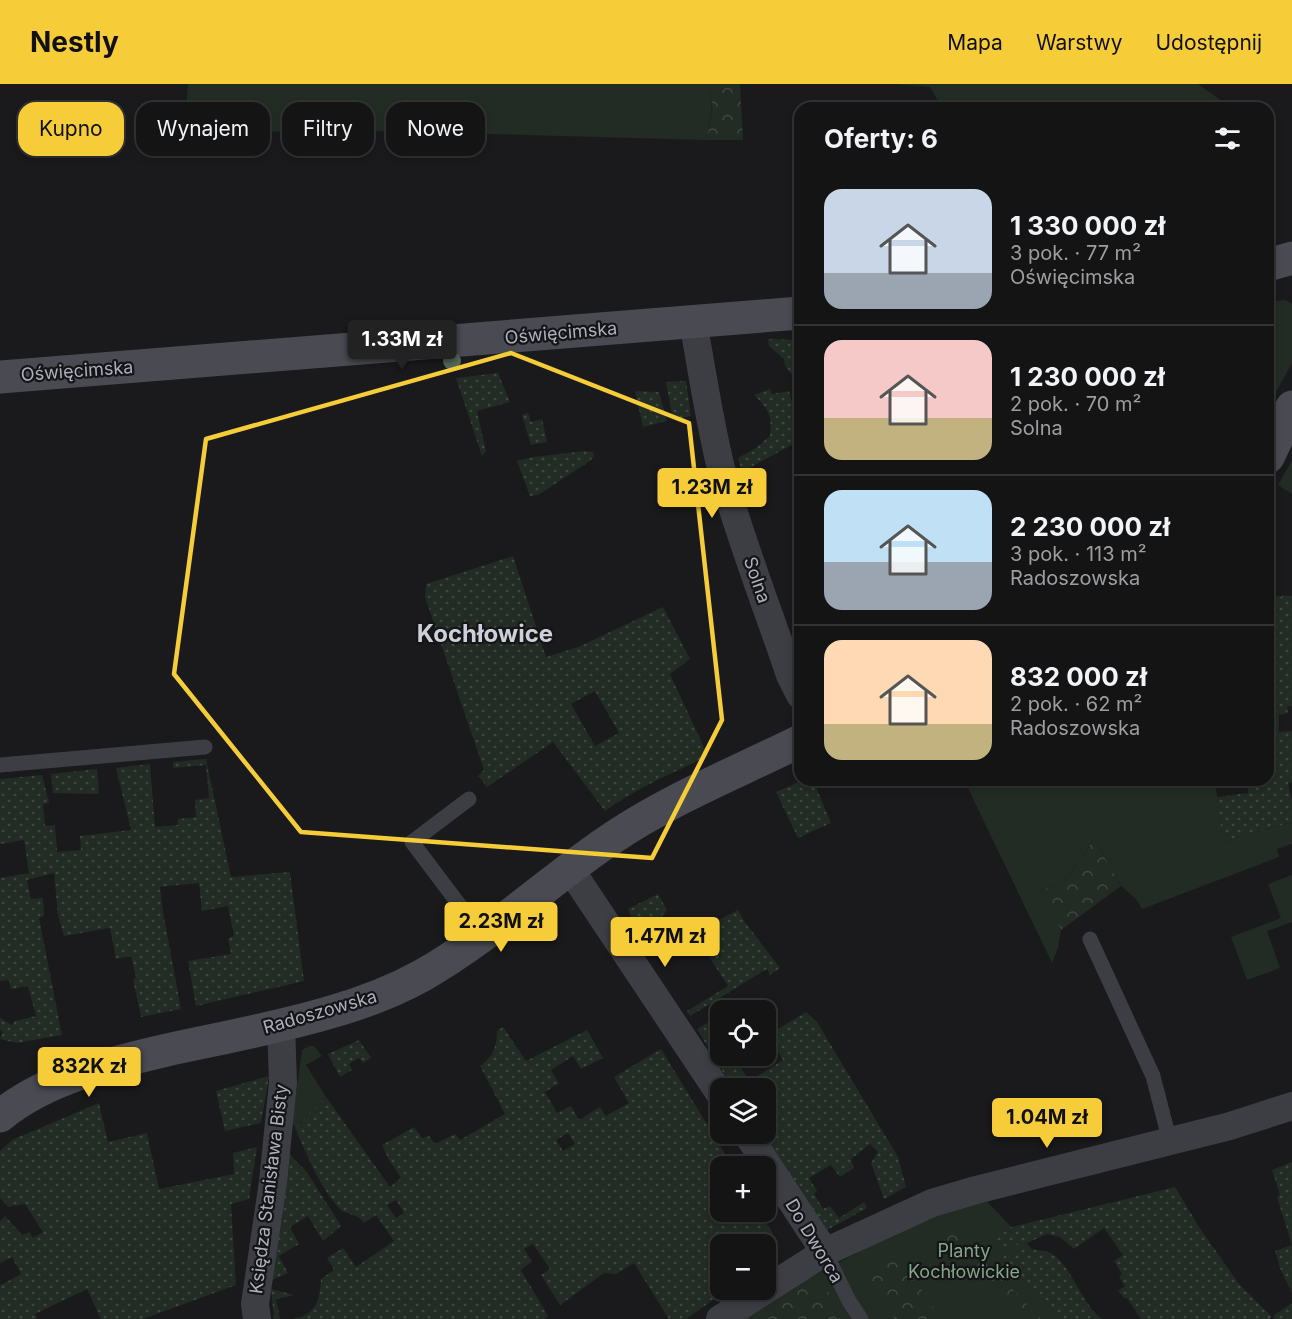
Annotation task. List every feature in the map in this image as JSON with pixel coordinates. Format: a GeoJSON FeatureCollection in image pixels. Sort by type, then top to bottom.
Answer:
{"type":"FeatureCollection","features":[{"type":"Feature","properties":{"kind":"street"},"geometry":{"type":"LineString","coordinates":[[1274,263],[1292,258]]}},
{"type":"Feature","properties":{"kind":"street"},"geometry":{"type":"LineString","coordinates":[[1274,279],[1292,281]]}},
{"type":"Feature","properties":{"kind":"street","name":"Oświęcimska"},"geometry":{"type":"LineString","coordinates":[[0,377],[794,314]]}},
{"type":"Feature","properties":{"kind":"street","name":"Solna"},"geometry":{"type":"LineString","coordinates":[[693,322],[711,424],[724,477],[743,540],[794,683]]}},
{"type":"Feature","properties":{"kind":"street"},"geometry":{"type":"LineString","coordinates":[[1274,444],[1292,407]]}},
{"type":"Feature","properties":{"kind":"street","name":"Radoszowska"},"geometry":{"type":"LineString","coordinates":[[3,1108],[77,1075],[128,1059],[331,1012],[392,990],[423,974],[482,935],[614,837],[655,811],[794,744]]}},
{"type":"Feature","properties":{"kind":"street"},"geometry":{"type":"LineString","coordinates":[[570,870],[710,1079]]}},
{"type":"Feature","properties":{"kind":"street","name":"Księdza Stanisława Bisty"},"geometry":{"type":"LineString","coordinates":[[257,1319],[255,1304],[273,1182],[283,1083],[281,1024]]}},
{"type":"Feature","properties":{"kind":"street"},"geometry":{"type":"LineString","coordinates":[[720,1319],[825,1252],[932,1203],[1230,1126],[1292,1106]]}},
{"type":"Feature","properties":{"kind":"street","name":"Do Dworca"},"geometry":{"type":"LineString","coordinates":[[754,1144],[825,1252]]}},
{"type":"Feature","properties":{"kind":"lane"},"geometry":{"type":"LineString","coordinates":[[0,765],[205,747]]}},
{"type":"Feature","properties":{"kind":"lane"},"geometry":{"type":"LineString","coordinates":[[469,799],[412,843],[482,935]]}},
{"type":"Feature","properties":{"kind":"lane"},"geometry":{"type":"LineString","coordinates":[[1090,939],[1153,1076],[1170,1142]]}},
{"type":"Feature","properties":{"kind":"lane","name":"Do Dworca"},"geometry":{"type":"LineString","coordinates":[[825,1252],[849,1301],[861,1319]]}},
{"type":"Feature","properties":{"kind":"highlighted area"},"geometry":{"type":"Polygon","coordinates":[[[511,353],[689,423],[722,720],[652,858],[301,832],[174,674],[206,439],[511,353]]]}},
{"type":"Feature","properties":{"kind":"green space"},"geometry":{"type":"Polygon","coordinates":[[[188,84],[710,84],[711,106],[706,140],[485,134],[485,102],[386,102],[386,131],[374,131],[374,102],[282,102],[282,131],[270,132],[270,102],[186,102],[188,84]]]}},
{"type":"Feature","properties":{"kind":"green space"},"geometry":{"type":"Polygon","coordinates":[[[710,84],[740,84],[743,140],[706,140],[711,112],[710,84]]]}},
{"type":"Feature","properties":{"kind":"green space"},"geometry":{"type":"Polygon","coordinates":[[[895,84],[1198,84],[1224,102],[939,102],[930,87],[895,84]]]}},
{"type":"Feature","properties":{"kind":"green space"},"geometry":{"type":"Polygon","coordinates":[[[1285,300],[1292,304],[1292,363],[1274,396],[1274,301],[1285,300]]]}},
{"type":"Feature","properties":{"kind":"green space"},"geometry":{"type":"Polygon","coordinates":[[[768,339],[794,340],[794,377],[785,366],[784,359],[769,346],[768,339]]]}},
{"type":"Feature","properties":{"kind":"green space"},"geometry":{"type":"Polygon","coordinates":[[[498,373],[510,402],[477,411],[486,451],[482,456],[456,378],[498,373]]]}},
{"type":"Feature","properties":{"kind":"green space"},"geometry":{"type":"Polygon","coordinates":[[[686,381],[691,416],[673,420],[666,382],[686,381]]]}},
{"type":"Feature","properties":{"kind":"green space"},"geometry":{"type":"Polygon","coordinates":[[[770,389],[772,394],[789,391],[794,411],[794,444],[742,472],[738,458],[756,448],[770,436],[768,413],[754,395],[770,389]]]}},
{"type":"Feature","properties":{"kind":"green space"},"geometry":{"type":"Polygon","coordinates":[[[635,391],[659,392],[667,421],[643,427],[635,391]]]}},
{"type":"Feature","properties":{"kind":"green space"},"geometry":{"type":"Polygon","coordinates":[[[528,413],[531,422],[542,419],[547,442],[531,445],[522,415],[528,413]]]}},
{"type":"Feature","properties":{"kind":"green space"},"geometry":{"type":"Polygon","coordinates":[[[585,451],[593,452],[594,456],[590,461],[538,495],[530,496],[517,461],[585,451]]]}},
{"type":"Feature","properties":{"kind":"green space"},"geometry":{"type":"Polygon","coordinates":[[[1292,460],[1292,494],[1278,485],[1292,460]]]}},
{"type":"Feature","properties":{"kind":"green space"},"geometry":{"type":"Polygon","coordinates":[[[513,556],[546,657],[578,647],[663,607],[690,659],[670,674],[708,756],[642,788],[605,811],[553,742],[487,787],[478,776],[484,770],[425,597],[426,584],[513,556]],[[595,691],[571,704],[595,746],[619,733],[595,691]]]}},
{"type":"Feature","properties":{"kind":"green space"},"geometry":{"type":"Polygon","coordinates":[[[1274,595],[1292,596],[1292,706],[1287,707],[1288,713],[1279,715],[1279,732],[1292,731],[1292,782],[1288,783],[1292,802],[1292,822],[1223,842],[1217,797],[1248,793],[1247,786],[1274,786],[1274,595]]]}},
{"type":"Feature","properties":{"kind":"green space"},"geometry":{"type":"Polygon","coordinates":[[[206,759],[231,877],[290,872],[304,981],[196,1006],[188,961],[231,954],[228,938],[234,936],[228,906],[202,911],[199,883],[160,887],[181,1009],[141,1017],[133,980],[136,977],[131,956],[116,959],[110,928],[64,936],[58,915],[54,873],[27,880],[31,899],[43,898],[44,916],[39,918],[62,1035],[17,1043],[0,1039],[3,1032],[0,1030],[0,1018],[12,1025],[15,1021],[36,1016],[28,986],[11,989],[9,980],[0,981],[0,878],[29,873],[24,840],[0,844],[0,779],[42,775],[49,803],[43,804],[45,826],[55,825],[57,852],[81,850],[80,836],[131,830],[116,768],[150,764],[155,827],[178,825],[178,819],[196,817],[195,800],[209,798],[206,765],[173,768],[173,762],[206,759]]]}},
{"type":"Feature","properties":{"kind":"green space"},"geometry":{"type":"Polygon","coordinates":[[[97,769],[99,794],[53,793],[51,774],[97,769]]]}},
{"type":"Feature","properties":{"kind":"green space"},"geometry":{"type":"Polygon","coordinates":[[[794,784],[816,786],[831,823],[798,838],[776,792],[794,784]]]}},
{"type":"Feature","properties":{"kind":"green space"},"geometry":{"type":"Polygon","coordinates":[[[967,786],[1216,786],[1223,842],[1292,822],[1292,844],[1277,849],[1279,857],[1142,909],[1136,899],[1121,886],[1094,839],[1068,878],[1058,885],[1041,890],[1045,905],[1055,917],[1061,930],[1058,948],[1052,963],[967,786]]]}},
{"type":"Feature","properties":{"kind":"green space"},"geometry":{"type":"Polygon","coordinates":[[[1094,839],[1121,886],[1061,930],[1055,917],[1037,898],[1041,890],[1058,885],[1068,878],[1094,839]]]}},
{"type":"Feature","properties":{"kind":"green space"},"geometry":{"type":"Polygon","coordinates":[[[1292,875],[1292,922],[1267,931],[1280,968],[1247,980],[1231,937],[1281,918],[1268,884],[1292,875]]]}},
{"type":"Feature","properties":{"kind":"green space"},"geometry":{"type":"Polygon","coordinates":[[[658,894],[667,910],[659,920],[638,933],[628,909],[658,894]]]}},
{"type":"Feature","properties":{"kind":"green space"},"geometry":{"type":"Polygon","coordinates":[[[738,910],[780,968],[770,975],[767,969],[716,1000],[710,1000],[710,1004],[690,1016],[687,1011],[728,986],[704,949],[697,931],[738,910]]]}},
{"type":"Feature","properties":{"kind":"green space"},"geometry":{"type":"Polygon","coordinates":[[[806,1012],[817,1022],[898,1157],[906,1187],[884,1199],[871,1163],[878,1152],[870,1144],[851,1159],[854,1168],[840,1177],[831,1165],[809,1178],[817,1191],[814,1194],[823,1209],[830,1206],[839,1218],[864,1202],[867,1208],[827,1230],[770,1144],[776,1144],[776,1078],[754,1078],[783,1060],[776,1048],[776,1030],[806,1012]]]}},
{"type":"Feature","properties":{"kind":"green space"},"geometry":{"type":"Polygon","coordinates":[[[710,1021],[710,1051],[697,1029],[710,1021]]]}},
{"type":"Feature","properties":{"kind":"green space"},"geometry":{"type":"Polygon","coordinates":[[[503,1027],[526,1061],[587,1030],[603,1058],[581,1069],[573,1056],[551,1070],[559,1083],[545,1092],[557,1113],[571,1106],[579,1120],[600,1107],[606,1116],[629,1103],[614,1077],[661,1049],[710,1129],[710,1144],[719,1144],[726,1156],[710,1156],[710,1222],[766,1222],[773,1234],[710,1234],[710,1300],[713,1300],[686,1319],[669,1319],[634,1263],[616,1274],[604,1273],[560,1305],[541,1275],[550,1269],[533,1244],[524,1249],[532,1261],[521,1270],[548,1316],[545,1319],[293,1319],[307,1314],[318,1300],[321,1279],[334,1270],[327,1258],[343,1248],[356,1267],[394,1241],[376,1215],[364,1223],[358,1217],[338,1207],[319,1179],[295,1128],[326,1097],[390,1187],[401,1178],[382,1145],[414,1127],[422,1138],[429,1136],[435,1144],[455,1134],[460,1140],[505,1114],[480,1066],[488,1059],[496,1042],[497,1031],[503,1027]],[[568,1133],[556,1140],[563,1151],[575,1144],[568,1133]],[[396,1200],[387,1205],[396,1218],[404,1213],[396,1200]]]}},
{"type":"Feature","properties":{"kind":"green space"},"geometry":{"type":"Polygon","coordinates":[[[359,1040],[371,1058],[363,1063],[359,1058],[349,1064],[352,1070],[340,1077],[328,1054],[359,1040]]]}},
{"type":"Feature","properties":{"kind":"green space"},"geometry":{"type":"Polygon","coordinates":[[[314,1046],[322,1056],[306,1065],[326,1097],[295,1128],[292,1121],[302,1050],[314,1046]]]}},
{"type":"Feature","properties":{"kind":"green space"},"geometry":{"type":"Polygon","coordinates":[[[719,1066],[740,1066],[747,1078],[726,1078],[719,1066]]]}},
{"type":"Feature","properties":{"kind":"green space"},"geometry":{"type":"Polygon","coordinates":[[[269,1076],[261,1123],[225,1131],[216,1091],[269,1076]]]}},
{"type":"Feature","properties":{"kind":"green space"},"geometry":{"type":"Polygon","coordinates":[[[99,1103],[108,1142],[147,1133],[159,1189],[234,1174],[233,1153],[257,1147],[249,1199],[231,1204],[236,1285],[143,1319],[101,1319],[87,1289],[35,1314],[37,1319],[0,1319],[0,1284],[21,1274],[12,1257],[0,1263],[0,1221],[5,1216],[22,1235],[30,1232],[33,1238],[43,1232],[25,1204],[8,1207],[0,1198],[0,1151],[12,1140],[99,1103]]]}},
{"type":"Feature","properties":{"kind":"green space"},"geometry":{"type":"Polygon","coordinates":[[[290,1155],[307,1172],[341,1226],[323,1241],[308,1216],[290,1227],[299,1244],[279,1256],[288,1273],[272,1280],[284,1157],[290,1155]]]}},
{"type":"Feature","properties":{"kind":"green space"},"geometry":{"type":"Polygon","coordinates":[[[1292,1162],[1292,1245],[1277,1197],[1280,1195],[1272,1170],[1292,1162]]]}},
{"type":"Feature","properties":{"kind":"green space"},"geometry":{"type":"Polygon","coordinates":[[[1175,1187],[1199,1227],[1239,1284],[1272,1317],[1269,1319],[1141,1319],[1127,1298],[1124,1298],[1118,1291],[1125,1286],[1119,1277],[1122,1274],[1114,1261],[1123,1255],[1104,1228],[1074,1249],[1060,1237],[1047,1234],[1027,1243],[998,1248],[996,1231],[1175,1187]]]}},
{"type":"Feature","properties":{"kind":"green space","name":"Planty Kochłowickie"},"geometry":{"type":"Polygon","coordinates":[[[976,1190],[1099,1319],[738,1319],[736,1317],[768,1300],[776,1300],[776,1296],[976,1190]]]}},
{"type":"Feature","properties":{"kind":"green space"},"geometry":{"type":"Polygon","coordinates":[[[950,1224],[1041,1319],[1023,1319],[935,1232],[950,1224]]]}},
{"type":"Feature","properties":{"kind":"green space"},"geometry":{"type":"Polygon","coordinates":[[[1292,1245],[1292,1293],[1275,1251],[1292,1245]]]}},
{"type":"Feature","properties":{"kind":"green space"},"geometry":{"type":"Polygon","coordinates":[[[1029,1249],[1046,1251],[1056,1257],[1069,1272],[1087,1303],[1102,1319],[1059,1319],[1000,1260],[999,1254],[1029,1249]]]}},
{"type":"Feature","properties":{"kind":"green space"},"geometry":{"type":"Polygon","coordinates":[[[887,1255],[901,1259],[941,1319],[895,1319],[863,1275],[874,1262],[887,1255]]]}},
{"type":"Feature","properties":{"kind":"green space"},"geometry":{"type":"Polygon","coordinates":[[[814,1281],[827,1290],[848,1319],[755,1319],[771,1300],[776,1300],[776,1295],[780,1292],[805,1282],[814,1281]]]}},
{"type":"Feature","properties":{"kind":"green space"},"geometry":{"type":"Polygon","coordinates":[[[271,1289],[294,1295],[276,1299],[280,1319],[274,1319],[271,1289]]]}},
{"type":"Feature","properties":{"kind":"green space"},"geometry":{"type":"Polygon","coordinates":[[[1292,1303],[1292,1319],[1274,1319],[1274,1315],[1292,1303]]]}},
{"type":"Feature","properties":{"kind":"district","name":"Kochłowice"},"geometry":{"type":"Point","coordinates":[485,634]}}]}
